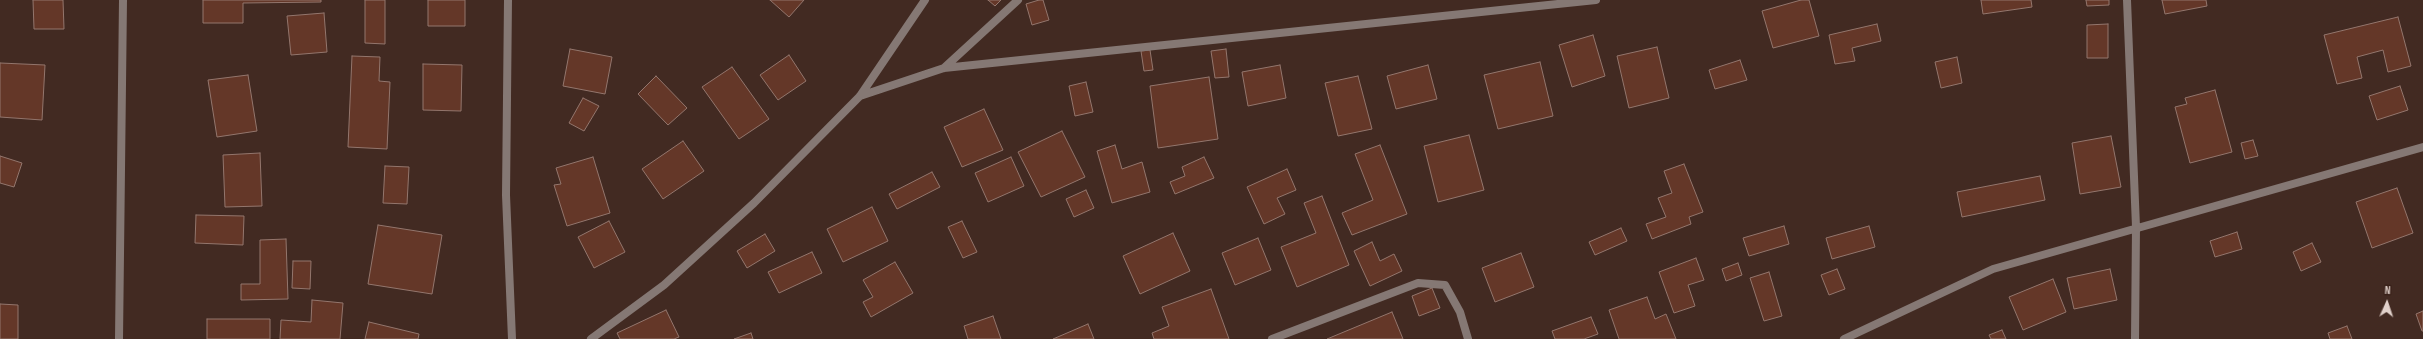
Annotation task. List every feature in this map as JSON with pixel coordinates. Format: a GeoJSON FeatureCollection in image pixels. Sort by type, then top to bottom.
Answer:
{"type":"FeatureCollection","features":[{"type":"Feature","properties":{"kind":"street"},"geometry":{"type":"LineString","coordinates":[[119,339],[123,0]]}},
{"type":"Feature","properties":{"kind":"street"},"geometry":{"type":"LineString","coordinates":[[508,0],[506,195],[512,339]]}},
{"type":"Feature","properties":{"kind":"street"},"geometry":{"type":"LineString","coordinates":[[591,339],[664,285],[754,203],[860,96],[925,0]]}},
{"type":"Feature","properties":{"kind":"street"},"geometry":{"type":"LineString","coordinates":[[944,68],[1018,0]]}},
{"type":"Feature","properties":{"kind":"street"},"geometry":{"type":"LineString","coordinates":[[860,96],[944,68],[1596,0]]}},
{"type":"Feature","properties":{"kind":"street"},"geometry":{"type":"LineString","coordinates":[[2127,0],[2136,227],[2135,339]]}},
{"type":"Feature","properties":{"kind":"street"},"geometry":{"type":"LineString","coordinates":[[1844,339],[1992,269],[2423,147]]}},
{"type":"Feature","properties":{"kind":"street"},"geometry":{"type":"LineString","coordinates":[[1272,339],[1418,283],[1445,285],[1460,312],[1468,339]]}},
{"type":"Feature","properties":{"kind":"building"},"geometry":{"type":"Polygon","coordinates":[[[33,0],[63,0],[64,29],[34,29],[33,0]]]}},
{"type":"Feature","properties":{"kind":"building"},"geometry":{"type":"Polygon","coordinates":[[[203,0],[321,0],[321,2],[243,3],[243,23],[203,23],[203,0]]]}},
{"type":"Feature","properties":{"kind":"building"},"geometry":{"type":"Polygon","coordinates":[[[365,0],[385,0],[385,44],[365,43],[365,0]]]}},
{"type":"Feature","properties":{"kind":"building"},"geometry":{"type":"Polygon","coordinates":[[[428,0],[465,0],[465,26],[428,26],[428,0]]]}},
{"type":"Feature","properties":{"kind":"building"},"geometry":{"type":"Polygon","coordinates":[[[770,0],[804,0],[789,17],[770,0]]]}},
{"type":"Feature","properties":{"kind":"building"},"geometry":{"type":"Polygon","coordinates":[[[988,0],[1001,0],[995,6],[988,0]]]}},
{"type":"Feature","properties":{"kind":"building"},"geometry":{"type":"Polygon","coordinates":[[[1043,0],[1049,20],[1032,25],[1026,4],[1043,0]]]}},
{"type":"Feature","properties":{"kind":"building"},"geometry":{"type":"Polygon","coordinates":[[[1801,0],[1809,0],[1819,36],[1773,48],[1762,11],[1801,0]]]}},
{"type":"Feature","properties":{"kind":"building"},"geometry":{"type":"Polygon","coordinates":[[[1981,0],[2031,0],[2032,7],[1983,14],[1981,0]]]}},
{"type":"Feature","properties":{"kind":"building"},"geometry":{"type":"Polygon","coordinates":[[[2086,0],[2109,0],[2109,5],[2087,6],[2086,0]]]}},
{"type":"Feature","properties":{"kind":"building"},"geometry":{"type":"Polygon","coordinates":[[[2162,0],[2206,0],[2207,6],[2165,14],[2162,0]]]}},
{"type":"Feature","properties":{"kind":"building"},"geometry":{"type":"Polygon","coordinates":[[[324,13],[327,52],[291,55],[287,16],[324,13]]]}},
{"type":"Feature","properties":{"kind":"building"},"geometry":{"type":"Polygon","coordinates":[[[2398,17],[2411,66],[2388,72],[2383,50],[2357,57],[2362,78],[2337,84],[2324,35],[2398,17]]]}},
{"type":"Feature","properties":{"kind":"building"},"geometry":{"type":"Polygon","coordinates":[[[1877,24],[1881,41],[1852,48],[1855,61],[1835,64],[1829,35],[1877,24]]]}},
{"type":"Feature","properties":{"kind":"building"},"geometry":{"type":"Polygon","coordinates":[[[2108,24],[2108,58],[2087,58],[2087,25],[2108,24]]]}},
{"type":"Feature","properties":{"kind":"building"},"geometry":{"type":"Polygon","coordinates":[[[1593,35],[1605,76],[1572,87],[1559,45],[1593,35]]]}},
{"type":"Feature","properties":{"kind":"building"},"geometry":{"type":"Polygon","coordinates":[[[1657,47],[1669,98],[1629,108],[1617,56],[1657,47]]]}},
{"type":"Feature","properties":{"kind":"building"},"geometry":{"type":"Polygon","coordinates":[[[570,49],[612,57],[605,94],[563,86],[570,49]]]}},
{"type":"Feature","properties":{"kind":"building"},"geometry":{"type":"Polygon","coordinates":[[[1226,49],[1229,77],[1215,78],[1211,51],[1226,49]]]}},
{"type":"Feature","properties":{"kind":"building"},"geometry":{"type":"Polygon","coordinates":[[[1150,50],[1153,70],[1144,71],[1141,51],[1150,50]]]}},
{"type":"Feature","properties":{"kind":"building"},"geometry":{"type":"Polygon","coordinates":[[[789,55],[806,81],[778,100],[760,75],[789,55]]]}},
{"type":"Feature","properties":{"kind":"building"},"geometry":{"type":"Polygon","coordinates":[[[352,56],[380,57],[379,81],[390,82],[387,149],[348,147],[352,56]]]}},
{"type":"Feature","properties":{"kind":"building"},"geometry":{"type":"Polygon","coordinates":[[[1957,57],[1962,83],[1941,88],[1935,62],[1957,57]]]}},
{"type":"Feature","properties":{"kind":"building"},"geometry":{"type":"Polygon","coordinates":[[[1740,60],[1747,80],[1715,89],[1709,70],[1740,60]]]}},
{"type":"Feature","properties":{"kind":"building"},"geometry":{"type":"Polygon","coordinates":[[[1540,62],[1553,116],[1498,129],[1484,75],[1540,62]]]}},
{"type":"Feature","properties":{"kind":"building"},"geometry":{"type":"Polygon","coordinates":[[[0,63],[45,65],[42,120],[0,117],[0,63]]]}},
{"type":"Feature","properties":{"kind":"building"},"geometry":{"type":"Polygon","coordinates":[[[423,64],[462,65],[461,111],[423,110],[423,64]]]}},
{"type":"Feature","properties":{"kind":"building"},"geometry":{"type":"Polygon","coordinates":[[[1280,65],[1286,98],[1248,106],[1242,72],[1280,65]]]}},
{"type":"Feature","properties":{"kind":"building"},"geometry":{"type":"Polygon","coordinates":[[[1428,65],[1437,99],[1396,109],[1387,76],[1428,65]]]}},
{"type":"Feature","properties":{"kind":"building"},"geometry":{"type":"Polygon","coordinates":[[[732,67],[769,119],[739,139],[702,87],[732,67]]]}},
{"type":"Feature","properties":{"kind":"building"},"geometry":{"type":"Polygon","coordinates":[[[248,75],[257,131],[217,137],[208,80],[248,75]]]}},
{"type":"Feature","properties":{"kind":"building"},"geometry":{"type":"Polygon","coordinates":[[[656,76],[687,108],[668,125],[638,94],[656,76]]]}},
{"type":"Feature","properties":{"kind":"building"},"geometry":{"type":"Polygon","coordinates":[[[1358,76],[1372,129],[1338,136],[1325,83],[1358,76]]]}},
{"type":"Feature","properties":{"kind":"building"},"geometry":{"type":"Polygon","coordinates":[[[1209,77],[1218,139],[1158,148],[1150,86],[1209,77]]]}},
{"type":"Feature","properties":{"kind":"building"},"geometry":{"type":"Polygon","coordinates":[[[1086,82],[1093,112],[1075,116],[1069,86],[1086,82]]]}},
{"type":"Feature","properties":{"kind":"building"},"geometry":{"type":"Polygon","coordinates":[[[2400,86],[2408,110],[2377,120],[2369,96],[2400,86]]]}},
{"type":"Feature","properties":{"kind":"building"},"geometry":{"type":"Polygon","coordinates":[[[2215,90],[2232,152],[2190,163],[2175,107],[2187,104],[2185,98],[2215,90]]]}},
{"type":"Feature","properties":{"kind":"building"},"geometry":{"type":"Polygon","coordinates":[[[583,98],[599,106],[584,131],[569,123],[583,98]]]}},
{"type":"Feature","properties":{"kind":"building"},"geometry":{"type":"Polygon","coordinates":[[[984,109],[1003,150],[962,167],[944,127],[984,109]]]}},
{"type":"Feature","properties":{"kind":"building"},"geometry":{"type":"Polygon","coordinates":[[[1062,131],[1085,177],[1041,197],[1018,152],[1062,131]]]}},
{"type":"Feature","properties":{"kind":"building"},"geometry":{"type":"Polygon","coordinates":[[[1469,135],[1484,190],[1438,202],[1424,146],[1469,135]]]}},
{"type":"Feature","properties":{"kind":"building"},"geometry":{"type":"Polygon","coordinates":[[[2111,136],[2121,187],[2080,194],[2072,143],[2111,136]]]}},
{"type":"Feature","properties":{"kind":"building"},"geometry":{"type":"Polygon","coordinates":[[[2253,140],[2258,156],[2245,159],[2241,143],[2253,140]]]}},
{"type":"Feature","properties":{"kind":"building"},"geometry":{"type":"Polygon","coordinates":[[[683,141],[704,171],[663,199],[642,169],[683,141]]]}},
{"type":"Feature","properties":{"kind":"building"},"geometry":{"type":"Polygon","coordinates":[[[1115,145],[1122,169],[1142,162],[1150,192],[1112,203],[1097,151],[1115,145]]]}},
{"type":"Feature","properties":{"kind":"building"},"geometry":{"type":"Polygon","coordinates":[[[1380,145],[1407,214],[1352,235],[1342,213],[1373,200],[1355,154],[1380,145]]]}},
{"type":"Feature","properties":{"kind":"building"},"geometry":{"type":"Polygon","coordinates":[[[260,153],[262,206],[225,207],[223,155],[260,153]]]}},
{"type":"Feature","properties":{"kind":"building"},"geometry":{"type":"Polygon","coordinates":[[[0,156],[22,163],[14,187],[0,183],[0,156]]]}},
{"type":"Feature","properties":{"kind":"building"},"geometry":{"type":"Polygon","coordinates":[[[593,157],[610,213],[567,226],[554,185],[561,184],[556,168],[593,157]]]}},
{"type":"Feature","properties":{"kind":"building"},"geometry":{"type":"Polygon","coordinates":[[[1011,157],[1024,186],[988,202],[975,173],[1011,157]]]}},
{"type":"Feature","properties":{"kind":"building"},"geometry":{"type":"Polygon","coordinates":[[[1204,157],[1214,178],[1175,194],[1170,182],[1185,176],[1182,167],[1204,157]]]}},
{"type":"Feature","properties":{"kind":"building"},"geometry":{"type":"Polygon","coordinates":[[[1684,164],[1703,212],[1689,217],[1691,224],[1652,239],[1646,224],[1666,217],[1658,198],[1672,193],[1664,171],[1684,164]]]}},
{"type":"Feature","properties":{"kind":"building"},"geometry":{"type":"Polygon","coordinates":[[[385,166],[409,167],[407,204],[383,203],[385,166]]]}},
{"type":"Feature","properties":{"kind":"building"},"geometry":{"type":"Polygon","coordinates":[[[1287,169],[1296,190],[1277,198],[1285,214],[1264,224],[1247,187],[1287,169]]]}},
{"type":"Feature","properties":{"kind":"building"},"geometry":{"type":"Polygon","coordinates":[[[932,172],[940,187],[897,209],[889,194],[932,172]]]}},
{"type":"Feature","properties":{"kind":"building"},"geometry":{"type":"Polygon","coordinates":[[[2040,176],[2045,200],[1962,217],[1957,192],[2040,176]]]}},
{"type":"Feature","properties":{"kind":"building"},"geometry":{"type":"Polygon","coordinates":[[[2397,188],[2413,233],[2372,248],[2356,202],[2397,188]]]}},
{"type":"Feature","properties":{"kind":"building"},"geometry":{"type":"Polygon","coordinates":[[[1086,190],[1094,208],[1074,217],[1066,199],[1086,190]]]}},
{"type":"Feature","properties":{"kind":"building"},"geometry":{"type":"Polygon","coordinates":[[[1322,196],[1349,265],[1297,287],[1281,247],[1316,233],[1304,203],[1322,196]]]}},
{"type":"Feature","properties":{"kind":"building"},"geometry":{"type":"Polygon","coordinates":[[[872,207],[888,241],[843,262],[827,229],[872,207]]]}},
{"type":"Feature","properties":{"kind":"building"},"geometry":{"type":"Polygon","coordinates":[[[196,215],[244,216],[243,245],[195,243],[196,215]]]}},
{"type":"Feature","properties":{"kind":"building"},"geometry":{"type":"Polygon","coordinates":[[[609,221],[625,252],[594,268],[578,237],[609,221]]]}},
{"type":"Feature","properties":{"kind":"building"},"geometry":{"type":"Polygon","coordinates":[[[962,221],[977,252],[963,258],[948,227],[962,221]]]}},
{"type":"Feature","properties":{"kind":"building"},"geometry":{"type":"Polygon","coordinates":[[[378,225],[442,235],[432,294],[368,284],[378,225]]]}},
{"type":"Feature","properties":{"kind":"building"},"geometry":{"type":"Polygon","coordinates":[[[1784,226],[1789,244],[1749,256],[1743,238],[1784,226]]]}},
{"type":"Feature","properties":{"kind":"building"},"geometry":{"type":"Polygon","coordinates":[[[1869,226],[1875,247],[1832,259],[1826,238],[1869,226]]]}},
{"type":"Feature","properties":{"kind":"building"},"geometry":{"type":"Polygon","coordinates":[[[1621,228],[1627,241],[1595,255],[1589,242],[1621,228]]]}},
{"type":"Feature","properties":{"kind":"building"},"geometry":{"type":"Polygon","coordinates":[[[2237,232],[2242,249],[2215,257],[2210,241],[2237,232]]]}},
{"type":"Feature","properties":{"kind":"building"},"geometry":{"type":"Polygon","coordinates":[[[1173,233],[1190,271],[1140,294],[1123,256],[1173,233]]]}},
{"type":"Feature","properties":{"kind":"building"},"geometry":{"type":"Polygon","coordinates":[[[765,234],[775,251],[747,268],[737,251],[765,234]]]}},
{"type":"Feature","properties":{"kind":"building"},"geometry":{"type":"Polygon","coordinates":[[[1258,238],[1271,270],[1235,285],[1222,253],[1258,238]]]}},
{"type":"Feature","properties":{"kind":"building"},"geometry":{"type":"Polygon","coordinates":[[[286,239],[288,299],[241,300],[241,284],[260,284],[260,240],[286,239]]]}},
{"type":"Feature","properties":{"kind":"building"},"geometry":{"type":"Polygon","coordinates":[[[1372,242],[1380,261],[1394,254],[1402,271],[1370,286],[1354,251],[1372,242]]]}},
{"type":"Feature","properties":{"kind":"building"},"geometry":{"type":"Polygon","coordinates":[[[2312,243],[2321,262],[2301,271],[2293,252],[2312,243]]]}},
{"type":"Feature","properties":{"kind":"building"},"geometry":{"type":"Polygon","coordinates":[[[812,252],[822,273],[779,293],[768,272],[812,252]]]}},
{"type":"Feature","properties":{"kind":"building"},"geometry":{"type":"Polygon","coordinates":[[[1521,253],[1534,287],[1495,302],[1482,268],[1521,253]]]}},
{"type":"Feature","properties":{"kind":"building"},"geometry":{"type":"Polygon","coordinates":[[[1696,258],[1704,280],[1688,285],[1695,306],[1674,313],[1659,272],[1696,258]]]}},
{"type":"Feature","properties":{"kind":"building"},"geometry":{"type":"Polygon","coordinates":[[[293,261],[311,261],[310,289],[292,288],[293,261]]]}},
{"type":"Feature","properties":{"kind":"building"},"geometry":{"type":"Polygon","coordinates":[[[895,262],[913,293],[871,317],[863,302],[873,297],[863,280],[895,262]]]}},
{"type":"Feature","properties":{"kind":"building"},"geometry":{"type":"Polygon","coordinates":[[[1738,263],[1742,275],[1726,281],[1722,269],[1738,263]]]}},
{"type":"Feature","properties":{"kind":"building"},"geometry":{"type":"Polygon","coordinates":[[[1837,269],[1845,289],[1829,295],[1821,275],[1837,269]]]}},
{"type":"Feature","properties":{"kind":"building"},"geometry":{"type":"Polygon","coordinates":[[[2110,269],[2117,300],[2074,309],[2067,278],[2110,269]]]}},
{"type":"Feature","properties":{"kind":"building"},"geometry":{"type":"Polygon","coordinates":[[[1769,272],[1782,316],[1764,321],[1750,278],[1769,272]]]}},
{"type":"Feature","properties":{"kind":"building"},"geometry":{"type":"Polygon","coordinates":[[[2053,279],[2066,312],[2023,330],[2009,297],[2053,279]]]}},
{"type":"Feature","properties":{"kind":"building"},"geometry":{"type":"Polygon","coordinates":[[[1432,288],[1440,308],[1419,316],[1412,296],[1432,288]]]}},
{"type":"Feature","properties":{"kind":"building"},"geometry":{"type":"Polygon","coordinates":[[[1211,289],[1229,339],[1154,339],[1152,333],[1169,326],[1162,307],[1211,289]]]}},
{"type":"Feature","properties":{"kind":"building"},"geometry":{"type":"Polygon","coordinates":[[[1647,297],[1655,319],[1666,314],[1676,339],[1619,339],[1609,310],[1647,297]]]}},
{"type":"Feature","properties":{"kind":"building"},"geometry":{"type":"Polygon","coordinates":[[[312,300],[343,303],[340,339],[280,339],[281,320],[311,322],[312,300]]]}},
{"type":"Feature","properties":{"kind":"building"},"geometry":{"type":"Polygon","coordinates":[[[0,304],[18,305],[18,339],[0,339],[0,304]]]}},
{"type":"Feature","properties":{"kind":"building"},"geometry":{"type":"Polygon","coordinates":[[[666,310],[679,337],[674,339],[620,339],[617,333],[666,310]]]}},
{"type":"Feature","properties":{"kind":"building"},"geometry":{"type":"Polygon","coordinates":[[[2423,311],[2423,331],[2422,331],[2416,314],[2423,311]]]}},
{"type":"Feature","properties":{"kind":"building"},"geometry":{"type":"Polygon","coordinates":[[[1392,312],[1403,339],[1327,339],[1392,312]]]}},
{"type":"Feature","properties":{"kind":"building"},"geometry":{"type":"Polygon","coordinates":[[[993,316],[1001,339],[968,339],[964,326],[993,316]]]}},
{"type":"Feature","properties":{"kind":"building"},"geometry":{"type":"Polygon","coordinates":[[[1591,317],[1598,334],[1584,339],[1555,339],[1552,331],[1591,317]]]}},
{"type":"Feature","properties":{"kind":"building"},"geometry":{"type":"Polygon","coordinates":[[[207,319],[270,319],[270,339],[207,339],[207,319]]]}},
{"type":"Feature","properties":{"kind":"building"},"geometry":{"type":"Polygon","coordinates":[[[369,322],[419,334],[418,339],[365,339],[369,322]]]}},
{"type":"Feature","properties":{"kind":"building"},"geometry":{"type":"Polygon","coordinates":[[[1088,324],[1094,339],[1053,339],[1088,324]]]}},
{"type":"Feature","properties":{"kind":"building"},"geometry":{"type":"Polygon","coordinates":[[[2347,326],[2352,339],[2330,339],[2328,333],[2347,326]]]}},
{"type":"Feature","properties":{"kind":"building"},"geometry":{"type":"Polygon","coordinates":[[[2002,330],[2006,339],[1991,339],[1989,335],[2002,330]]]}},
{"type":"Feature","properties":{"kind":"building"},"geometry":{"type":"Polygon","coordinates":[[[751,333],[753,339],[734,339],[751,333]]]}}]}
